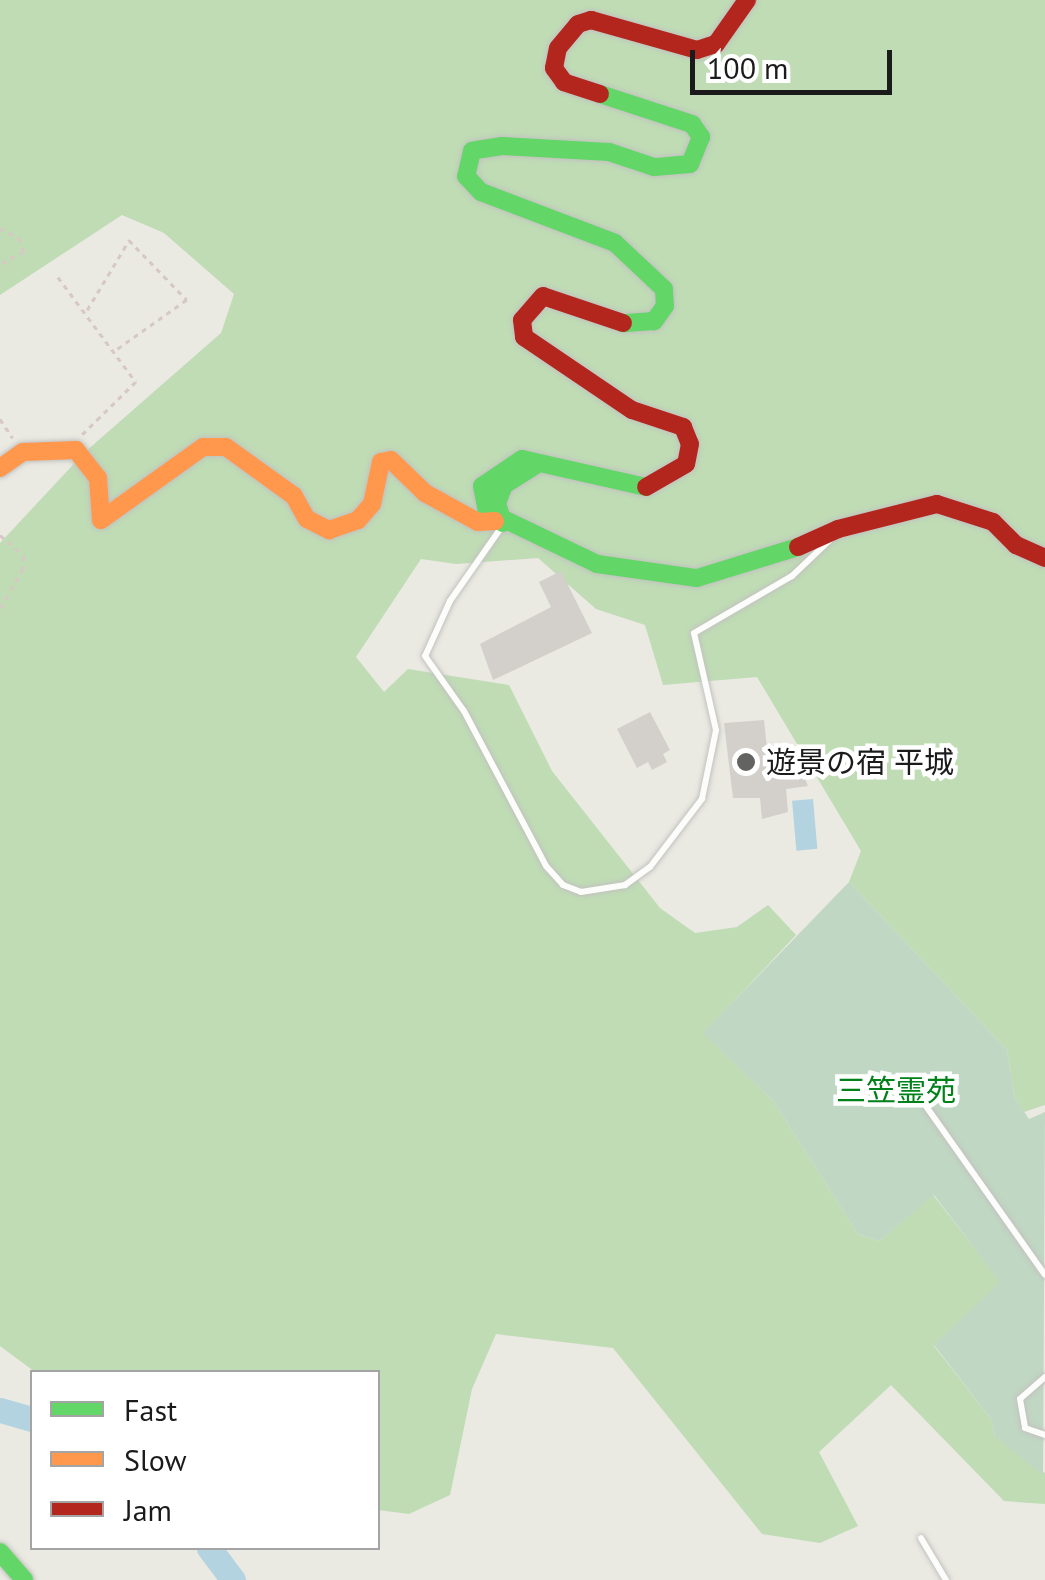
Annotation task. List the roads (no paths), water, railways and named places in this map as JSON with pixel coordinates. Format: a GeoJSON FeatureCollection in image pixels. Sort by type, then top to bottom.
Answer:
{"type":"FeatureCollection","features":[{"type":"Feature","properties":{"kind":"main road"},"geometry":{"type":"LineString","coordinates":[[500,522],[497,510],[504,485],[518,472],[546,462],[606,482],[648,486],[686,464],[690,444],[683,427],[632,410],[540,352],[524,337],[522,320],[543,296],[635,327],[654,321],[665,306],[664,288],[615,243],[481,192],[466,176],[466,160],[472,151],[502,146],[609,152],[654,168],[690,164],[700,138],[692,124],[564,82],[554,68],[558,48],[578,24],[591,20],[697,50],[716,44],[746,0]]}},
{"type":"Feature","properties":{"kind":"main road"},"geometry":{"type":"LineString","coordinates":[[0,468],[22,452],[76,450],[98,478],[102,520],[203,447],[226,447],[294,496],[307,519],[329,530],[358,520],[372,504],[381,462],[392,460],[425,493],[478,522],[500,522],[597,564],[697,578],[765,562],[838,529],[949,506],[992,522],[1016,545],[1045,558]]}},
{"type":"Feature","properties":{"kind":"main road"},"geometry":{"type":"LineString","coordinates":[[0,1552],[24,1580]]}},
{"type":"Feature","properties":{"kind":"lane"},"geometry":{"type":"LineString","coordinates":[[500,522],[450,602],[425,656],[464,711],[546,866],[563,885],[581,892],[624,885],[650,866],[702,799],[716,730],[694,634],[819,557],[838,529]]}},
{"type":"Feature","properties":{"kind":"lane"},"geometry":{"type":"LineString","coordinates":[[911,1085],[1045,1275]]}},
{"type":"Feature","properties":{"kind":"lane"},"geometry":{"type":"LineString","coordinates":[[1045,1377],[1020,1399],[1025,1428],[1045,1435]]}},
{"type":"Feature","properties":{"kind":"lane"},"geometry":{"type":"LineString","coordinates":[[921,1538],[946,1580]]}},
{"type":"Feature","properties":{"kind":"water"},"geometry":{"type":"Polygon","coordinates":[[[813,799],[817,849],[796,851],[792,801],[813,799]]]}},
{"type":"Feature","properties":{"kind":"waterway"},"geometry":{"type":"LineString","coordinates":[[0,1410],[30,1418]]}},
{"type":"Feature","properties":{"kind":"waterway"},"geometry":{"type":"LineString","coordinates":[[210,1550],[233,1580]]}},
{"type":"Feature","properties":{"kind":"place","name":"遊景の宿 平城"},"geometry":{"type":"Point","coordinates":[746,762]}},
{"type":"Feature","properties":{"kind":"park label","name":"三笠霊苑"},"geometry":{"type":"Point","coordinates":[896,1090]}}]}
